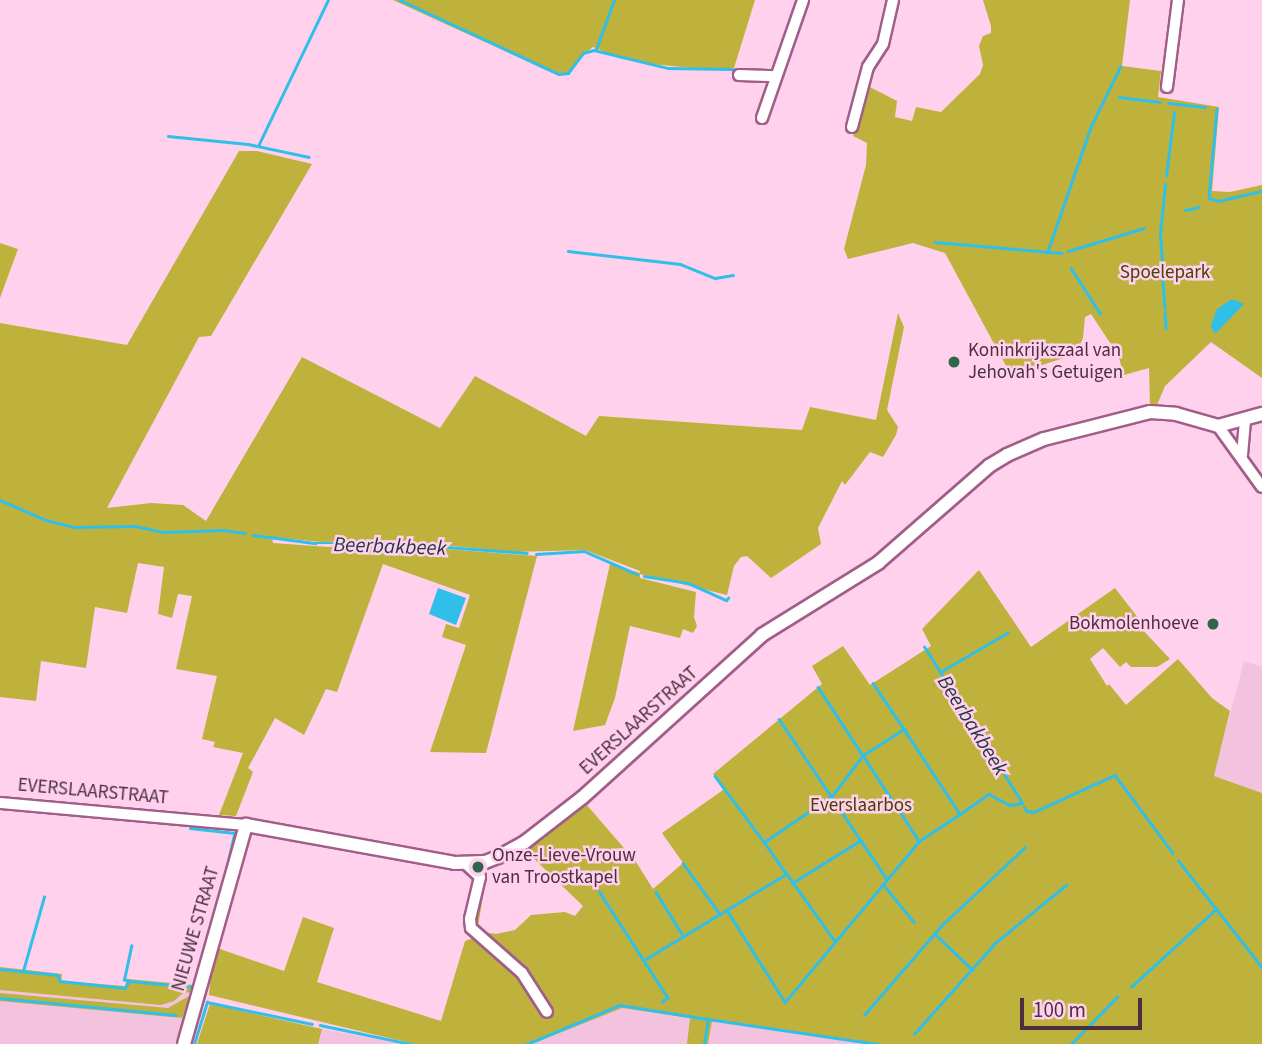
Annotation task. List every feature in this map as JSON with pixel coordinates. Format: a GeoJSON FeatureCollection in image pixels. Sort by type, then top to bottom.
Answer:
{"type":"FeatureCollection","features":[{"type":"Feature","properties":{"kind":"street"},"geometry":{"type":"LineString","coordinates":[[762,118],[803,0]]}},
{"type":"Feature","properties":{"kind":"street"},"geometry":{"type":"LineString","coordinates":[[852,127],[868,67],[883,44],[894,0]]}},
{"type":"Feature","properties":{"kind":"street"},"geometry":{"type":"LineString","coordinates":[[1167,87],[1178,0]]}},
{"type":"Feature","properties":{"kind":"street"},"geometry":{"type":"LineString","coordinates":[[739,75],[776,76]]}},
{"type":"Feature","properties":{"kind":"street","name":"EVERSLAARSTRAAT"},"geometry":{"type":"LineString","coordinates":[[0,803],[246,824],[466,864],[485,862],[525,842],[565,813],[762,635],[878,563],[989,466],[1007,455],[1056,435],[1156,411],[1218,426],[1262,414]]}},
{"type":"Feature","properties":{"kind":"street"},"geometry":{"type":"LineString","coordinates":[[1242,455],[1245,419]]}},
{"type":"Feature","properties":{"kind":"street"},"geometry":{"type":"LineString","coordinates":[[1218,426],[1242,455],[1262,487]]}},
{"type":"Feature","properties":{"kind":"street","name":"NIEUWE STRAAT"},"geometry":{"type":"LineString","coordinates":[[184,1044],[246,824]]}},
{"type":"Feature","properties":{"kind":"street"},"geometry":{"type":"LineString","coordinates":[[485,862],[470,919],[471,928],[519,969],[547,1012]]}},
{"type":"Feature","properties":{"kind":"street"},"geometry":{"type":"LineString","coordinates":[[466,864],[480,877]]}},
{"type":"Feature","properties":{"kind":"shaded area"},"geometry":{"type":"Polygon","coordinates":[[[1244,661],[1262,667],[1262,793],[1214,776],[1244,661]]]}},
{"type":"Feature","properties":{"kind":"shaded area"},"geometry":{"type":"Polygon","coordinates":[[[0,967],[62,974],[61,981],[125,986],[127,979],[194,985],[175,1044],[0,1044],[0,967]]]}},
{"type":"Feature","properties":{"kind":"shaded area"},"geometry":{"type":"Polygon","coordinates":[[[622,1008],[871,1044],[532,1044],[622,1008]]]}},
{"type":"Feature","properties":{"kind":"shaded area"},"geometry":{"type":"Polygon","coordinates":[[[322,1029],[402,1044],[318,1044],[322,1029]]]}},
{"type":"Feature","properties":{"kind":"green space"},"geometry":{"type":"Polygon","coordinates":[[[393,0],[755,0],[734,68],[703,69],[651,64],[622,59],[593,47],[584,54],[569,75],[557,75],[393,0]]]}},
{"type":"Feature","properties":{"kind":"green space","name":"Spoelepark"},"geometry":{"type":"Polygon","coordinates":[[[983,0],[1130,0],[1122,66],[1161,71],[1158,97],[1219,107],[1212,191],[1230,192],[1262,185],[1262,378],[1211,342],[1165,386],[1157,405],[1150,405],[1149,368],[1124,375],[1118,355],[1091,314],[1085,317],[1083,338],[1076,354],[1011,375],[945,253],[913,243],[848,259],[844,249],[866,165],[867,143],[853,136],[866,85],[897,101],[895,117],[912,121],[916,107],[941,112],[980,74],[983,65],[979,46],[983,36],[991,33],[983,0]]]}},
{"type":"Feature","properties":{"kind":"green space"},"geometry":{"type":"Polygon","coordinates":[[[239,151],[257,151],[312,164],[211,336],[199,337],[107,508],[151,503],[183,505],[206,521],[302,357],[440,428],[475,376],[586,436],[599,416],[802,430],[810,407],[876,420],[898,313],[904,327],[887,410],[898,427],[896,435],[883,457],[870,452],[845,485],[842,481],[818,528],[821,544],[771,578],[747,556],[741,557],[734,566],[727,595],[640,574],[640,578],[696,592],[694,617],[697,626],[693,633],[683,629],[680,638],[630,626],[615,698],[605,725],[573,731],[610,564],[640,571],[585,550],[512,552],[392,540],[321,542],[272,537],[273,543],[328,547],[394,545],[537,556],[486,753],[430,752],[466,645],[442,637],[446,624],[459,628],[470,595],[383,564],[337,692],[326,689],[304,735],[275,718],[248,768],[253,772],[236,816],[219,815],[243,753],[213,747],[215,742],[202,739],[217,676],[176,669],[192,596],[178,594],[172,618],[158,614],[164,567],[138,563],[127,613],[95,607],[86,668],[41,661],[36,701],[0,697],[0,323],[127,345],[239,151]]]}},
{"type":"Feature","properties":{"kind":"green space"},"geometry":{"type":"Polygon","coordinates":[[[0,243],[18,249],[0,298],[0,243]]]}},
{"type":"Feature","properties":{"kind":"green space","name":"Everslaarbos"},"geometry":{"type":"Polygon","coordinates":[[[979,570],[1031,647],[1115,588],[1142,623],[1139,626],[1170,659],[1157,667],[1131,667],[1126,662],[1120,667],[1103,648],[1090,659],[1107,686],[1109,684],[1126,705],[1178,659],[1212,698],[1230,711],[1214,776],[1262,793],[1262,1044],[871,1044],[712,1021],[708,1044],[687,1044],[690,1018],[622,1008],[532,1044],[414,1044],[209,995],[217,948],[284,971],[303,917],[334,928],[317,982],[441,1021],[465,941],[473,938],[467,930],[476,877],[486,879],[478,926],[483,932],[496,934],[515,930],[531,915],[565,912],[575,916],[583,906],[526,851],[586,804],[636,862],[653,889],[683,863],[662,833],[723,790],[713,774],[822,684],[812,666],[843,646],[870,685],[931,646],[922,629],[979,570]]]}},
{"type":"Feature","properties":{"kind":"green space"},"geometry":{"type":"Polygon","coordinates":[[[0,967],[62,974],[61,981],[125,986],[127,979],[194,985],[192,992],[183,993],[174,1001],[161,1005],[0,990],[0,967]]]}},
{"type":"Feature","properties":{"kind":"green space"},"geometry":{"type":"Polygon","coordinates":[[[0,993],[168,1008],[191,995],[182,1018],[0,1001],[0,993]]]}},
{"type":"Feature","properties":{"kind":"green space"},"geometry":{"type":"Polygon","coordinates":[[[210,1004],[322,1029],[318,1044],[197,1044],[210,1004]]]}},
{"type":"Feature","properties":{"kind":"water"},"geometry":{"type":"Polygon","coordinates":[[[1232,299],[1244,304],[1216,333],[1213,332],[1211,325],[1217,309],[1232,299]]]}},
{"type":"Feature","properties":{"kind":"water"},"geometry":{"type":"Polygon","coordinates":[[[438,588],[466,598],[456,625],[429,614],[438,588]]]}},
{"type":"Feature","properties":{"kind":"waterway"},"geometry":{"type":"LineString","coordinates":[[258,146],[328,0]]}},
{"type":"Feature","properties":{"kind":"waterway"},"geometry":{"type":"LineString","coordinates":[[400,0],[559,74],[568,73],[583,53],[594,50],[668,68],[732,69]]}},
{"type":"Feature","properties":{"kind":"waterway"},"geometry":{"type":"LineString","coordinates":[[596,49],[614,0]]}},
{"type":"Feature","properties":{"kind":"waterway"},"geometry":{"type":"LineString","coordinates":[[1047,253],[1091,126],[1120,67]]}},
{"type":"Feature","properties":{"kind":"waterway"},"geometry":{"type":"LineString","coordinates":[[1119,97],[1160,102]]}},
{"type":"Feature","properties":{"kind":"waterway"},"geometry":{"type":"LineString","coordinates":[[1168,103],[1205,107]]}},
{"type":"Feature","properties":{"kind":"waterway"},"geometry":{"type":"LineString","coordinates":[[1217,109],[1209,198],[1218,201],[1262,191]]}},
{"type":"Feature","properties":{"kind":"waterway"},"geometry":{"type":"LineString","coordinates":[[1166,176],[1174,113]]}},
{"type":"Feature","properties":{"kind":"waterway"},"geometry":{"type":"LineString","coordinates":[[168,136],[248,144],[309,157]]}},
{"type":"Feature","properties":{"kind":"waterway"},"geometry":{"type":"LineString","coordinates":[[1163,275],[1160,234],[1165,184]]}},
{"type":"Feature","properties":{"kind":"waterway"},"geometry":{"type":"LineString","coordinates":[[1185,210],[1199,207]]}},
{"type":"Feature","properties":{"kind":"waterway"},"geometry":{"type":"LineString","coordinates":[[1068,251],[1144,228]]}},
{"type":"Feature","properties":{"kind":"waterway"},"geometry":{"type":"LineString","coordinates":[[935,242],[1062,253]]}},
{"type":"Feature","properties":{"kind":"waterway"},"geometry":{"type":"LineString","coordinates":[[568,251],[680,264],[715,278],[733,275]]}},
{"type":"Feature","properties":{"kind":"waterway"},"geometry":{"type":"LineString","coordinates":[[1071,268],[1100,313]]}},
{"type":"Feature","properties":{"kind":"waterway"},"geometry":{"type":"LineString","coordinates":[[1163,280],[1165,308]]}},
{"type":"Feature","properties":{"kind":"waterway"},"geometry":{"type":"LineString","coordinates":[[1165,312],[1166,328]]}},
{"type":"Feature","properties":{"kind":"waterway","name":"Beerbakbeek"},"geometry":{"type":"LineString","coordinates":[[0,500],[46,520],[74,527],[135,526],[163,532],[223,530],[245,533]]}},
{"type":"Feature","properties":{"kind":"waterway","name":"Beerbakbeek"},"geometry":{"type":"LineString","coordinates":[[253,535],[315,543],[394,543],[527,553]]}},
{"type":"Feature","properties":{"kind":"waterway","name":"Beerbakbeek"},"geometry":{"type":"LineString","coordinates":[[536,554],[584,551],[637,574]]}},
{"type":"Feature","properties":{"kind":"waterway","name":"Beerbakbeek"},"geometry":{"type":"LineString","coordinates":[[644,576],[688,583],[726,600],[728,598]]}},
{"type":"Feature","properties":{"kind":"waterway"},"geometry":{"type":"LineString","coordinates":[[940,672],[1007,633]]}},
{"type":"Feature","properties":{"kind":"waterway"},"geometry":{"type":"LineString","coordinates":[[644,960],[786,874],[764,842],[832,796],[863,755],[904,729],[960,814],[989,794],[1010,805],[1022,803],[924,647]]}},
{"type":"Feature","properties":{"kind":"waterway"},"geometry":{"type":"LineString","coordinates":[[873,683],[904,729]]}},
{"type":"Feature","properties":{"kind":"waterway"},"geometry":{"type":"LineString","coordinates":[[818,687],[919,841]]}},
{"type":"Feature","properties":{"kind":"waterway"},"geometry":{"type":"LineString","coordinates":[[779,719],[887,879]]}},
{"type":"Feature","properties":{"kind":"waterway","name":"Beerbakbeek"},"geometry":{"type":"LineString","coordinates":[[1024,807],[1027,811],[1034,812],[1115,775],[1173,853]]}},
{"type":"Feature","properties":{"kind":"waterway"},"geometry":{"type":"LineString","coordinates":[[715,776],[764,842]]}},
{"type":"Feature","properties":{"kind":"waterway"},"geometry":{"type":"LineString","coordinates":[[727,910],[785,1002],[919,841],[960,814]]}},
{"type":"Feature","properties":{"kind":"waterway"},"geometry":{"type":"LineString","coordinates":[[190,828],[235,833],[227,868]]}},
{"type":"Feature","properties":{"kind":"waterway"},"geometry":{"type":"LineString","coordinates":[[792,883],[861,840]]}},
{"type":"Feature","properties":{"kind":"waterway"},"geometry":{"type":"LineString","coordinates":[[864,1015],[941,926],[1025,847]]}},
{"type":"Feature","properties":{"kind":"waterway","name":"Beerbakbeek"},"geometry":{"type":"LineString","coordinates":[[1178,860],[1262,967]]}},
{"type":"Feature","properties":{"kind":"waterway"},"geometry":{"type":"LineString","coordinates":[[683,863],[720,914]]}},
{"type":"Feature","properties":{"kind":"waterway"},"geometry":{"type":"LineString","coordinates":[[787,874],[834,940]]}},
{"type":"Feature","properties":{"kind":"waterway"},"geometry":{"type":"LineString","coordinates":[[201,958],[223,879]]}},
{"type":"Feature","properties":{"kind":"waterway"},"geometry":{"type":"LineString","coordinates":[[883,884],[914,922]]}},
{"type":"Feature","properties":{"kind":"waterway"},"geometry":{"type":"LineString","coordinates":[[914,1034],[995,943],[1066,885]]}},
{"type":"Feature","properties":{"kind":"waterway"},"geometry":{"type":"LineString","coordinates":[[599,891],[668,998],[662,1002]]}},
{"type":"Feature","properties":{"kind":"waterway"},"geometry":{"type":"LineString","coordinates":[[656,892],[682,934]]}},
{"type":"Feature","properties":{"kind":"waterway"},"geometry":{"type":"LineString","coordinates":[[23,971],[44,897]]}},
{"type":"Feature","properties":{"kind":"waterway"},"geometry":{"type":"LineString","coordinates":[[1131,987],[1216,909]]}},
{"type":"Feature","properties":{"kind":"waterway"},"geometry":{"type":"LineString","coordinates":[[935,934],[973,970]]}},
{"type":"Feature","properties":{"kind":"waterway"},"geometry":{"type":"LineString","coordinates":[[128,981],[124,980],[131,946]]}},
{"type":"Feature","properties":{"kind":"waterway"},"geometry":{"type":"LineString","coordinates":[[0,969],[58,975],[60,981],[125,988],[129,981],[193,987],[198,967]]}},
{"type":"Feature","properties":{"kind":"waterway"},"geometry":{"type":"LineString","coordinates":[[1071,1044],[1117,997]]}},
{"type":"Feature","properties":{"kind":"waterway"},"geometry":{"type":"LineString","coordinates":[[0,998],[175,1015]]}},
{"type":"Feature","properties":{"kind":"waterway"},"geometry":{"type":"LineString","coordinates":[[194,1044],[207,1002],[312,1024]]}},
{"type":"Feature","properties":{"kind":"waterway"},"geometry":{"type":"LineString","coordinates":[[527,1044],[620,1005],[707,1019]]}},
{"type":"Feature","properties":{"kind":"waterway"},"geometry":{"type":"LineString","coordinates":[[704,1044],[708,1019],[878,1044]]}},
{"type":"Feature","properties":{"kind":"waterway"},"geometry":{"type":"LineString","coordinates":[[320,1025],[411,1044]]}},
{"type":"Feature","properties":{"kind":"place","name":"Koninkrijkszaal van Jehovah's Getuigen"},"geometry":{"type":"Point","coordinates":[954,362]}},
{"type":"Feature","properties":{"kind":"place","name":"Bokmolenhoeve"},"geometry":{"type":"Point","coordinates":[1213,624]}},
{"type":"Feature","properties":{"kind":"place","name":"Onze-Lieve-Vrouw van Troostkapel"},"geometry":{"type":"Point","coordinates":[478,867]}}]}
